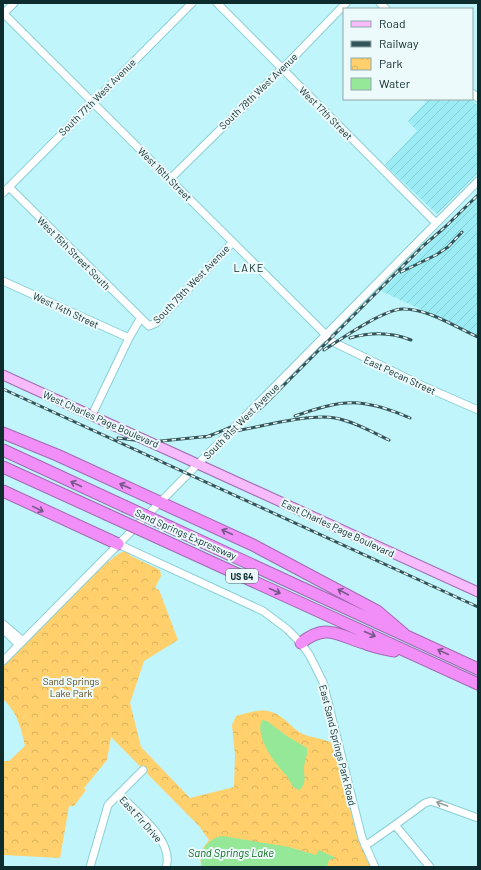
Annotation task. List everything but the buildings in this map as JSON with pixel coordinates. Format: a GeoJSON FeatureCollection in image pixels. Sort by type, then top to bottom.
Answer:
{"type":"FeatureCollection","features":[{"type":"Feature","properties":{"kind":"highway"},"geometry":{"type":"LineString","coordinates":[[3,433],[57,455],[161,502],[285,561],[377,611],[404,634]]}},
{"type":"Feature","properties":{"kind":"highway","name":"Sand Springs Expressway"},"geometry":{"type":"LineString","coordinates":[[3,450],[478,669]]}},
{"type":"Feature","properties":{"kind":"highway","name":"Sand Springs Expressway"},"geometry":{"type":"LineString","coordinates":[[3,467],[478,684]]}},
{"type":"Feature","properties":{"kind":"highway"},"geometry":{"type":"LineString","coordinates":[[3,491],[118,544]]}},
{"type":"Feature","properties":{"kind":"highway"},"geometry":{"type":"LineString","coordinates":[[301,644],[317,633],[330,631],[365,644],[421,658]]}},
{"type":"Feature","properties":{"kind":"main road","name":"West Charles Page Boulevard"},"geometry":{"type":"LineString","coordinates":[[3,375],[198,463]]}},
{"type":"Feature","properties":{"kind":"main road","name":"East Charles Page Boulevard"},"geometry":{"type":"LineString","coordinates":[[198,463],[478,592]]}},
{"type":"Feature","properties":{"kind":"street"},"geometry":{"type":"LineString","coordinates":[[3,13],[14,3]]}},
{"type":"Feature","properties":{"kind":"street","name":"South 77th West Avenue"},"geometry":{"type":"LineString","coordinates":[[3,192],[92,101],[192,3]]}},
{"type":"Feature","properties":{"kind":"street","name":"West 17th Street"},"geometry":{"type":"LineString","coordinates":[[217,3],[436,223]]}},
{"type":"Feature","properties":{"kind":"street","name":"South 78th West Avenue"},"geometry":{"type":"LineString","coordinates":[[170,179],[325,26],[346,3]]}},
{"type":"Feature","properties":{"kind":"street","name":"West 16th Street"},"geometry":{"type":"LineString","coordinates":[[3,13],[326,334]]}},
{"type":"Feature","properties":{"kind":"street","name":"South 81st West Avenue"},"geometry":{"type":"LineString","coordinates":[[3,660],[478,181]]}},
{"type":"Feature","properties":{"kind":"street","name":"West 15th Street South"},"geometry":{"type":"LineString","coordinates":[[9,187],[140,319]]}},
{"type":"Feature","properties":{"kind":"street","name":"South 79th West Avenue"},"geometry":{"type":"LineString","coordinates":[[92,415],[128,338],[140,319],[149,326],[156,323],[233,242]]}},
{"type":"Feature","properties":{"kind":"street","name":"West 14th Street"},"geometry":{"type":"LineString","coordinates":[[3,281],[128,338]]}},
{"type":"Feature","properties":{"kind":"street","name":"East Pecan Street"},"geometry":{"type":"LineString","coordinates":[[326,334],[329,340],[334,343],[478,410]]}},
{"type":"Feature","properties":{"kind":"street","name":"East Sand Springs Park Road"},"geometry":{"type":"LineString","coordinates":[[118,544],[263,611],[287,629],[301,644],[317,669],[327,694],[365,846],[375,867]]}},
{"type":"Feature","properties":{"kind":"street"},"geometry":{"type":"LineString","coordinates":[[3,624],[21,643]]}},
{"type":"Feature","properties":{"kind":"street"},"geometry":{"type":"LineString","coordinates":[[3,629],[21,643]]}},
{"type":"Feature","properties":{"kind":"street"},"geometry":{"type":"LineString","coordinates":[[90,867],[106,811],[111,801],[143,770]]}},
{"type":"Feature","properties":{"kind":"street","name":"East Fir Drive"},"geometry":{"type":"LineString","coordinates":[[119,794],[164,843],[168,857],[166,867]]}},
{"type":"Feature","properties":{"kind":"street"},"geometry":{"type":"LineString","coordinates":[[365,846],[425,803],[431,801],[478,818]]}},
{"type":"Feature","properties":{"kind":"street"},"geometry":{"type":"LineString","coordinates":[[395,825],[430,867]]}},
{"type":"Feature","properties":{"kind":"shaded area"},"geometry":{"type":"Polygon","coordinates":[[[424,100],[472,100],[478,106],[478,173],[437,214],[385,165],[417,131],[408,121],[426,102],[424,100]]]}},
{"type":"Feature","properties":{"kind":"shaded area"},"geometry":{"type":"Polygon","coordinates":[[[478,196],[478,336],[381,291],[478,196]]]}},
{"type":"Feature","properties":{"kind":"green space","name":"Sand Springs Lake Park"},"geometry":{"type":"Polygon","coordinates":[[[125,551],[130,553],[129,555],[160,570],[161,576],[155,588],[159,590],[178,640],[144,661],[130,703],[141,747],[190,798],[234,787],[235,755],[232,725],[236,716],[262,710],[279,715],[300,733],[328,741],[335,745],[353,820],[361,845],[373,867],[201,867],[200,852],[209,840],[199,826],[111,737],[107,760],[84,788],[86,790],[74,806],[69,806],[60,858],[3,855],[3,761],[9,761],[25,746],[18,720],[12,709],[3,699],[3,667],[84,584],[102,567],[125,551]]]}},
{"type":"Feature","properties":{"kind":"water"},"geometry":{"type":"Polygon","coordinates":[[[262,720],[267,721],[287,736],[307,748],[304,766],[305,779],[300,790],[293,786],[288,777],[271,757],[263,742],[261,734],[260,727],[262,720]]]}},
{"type":"Feature","properties":{"kind":"water","name":"Sand Springs Lake"},"geometry":{"type":"Polygon","coordinates":[[[222,836],[289,847],[316,855],[319,850],[336,858],[329,860],[327,867],[202,867],[201,861],[205,847],[212,840],[222,836]]]}},
{"type":"Feature","properties":{"kind":"railway"},"geometry":{"type":"LineString","coordinates":[[206,437],[236,425],[262,407],[423,246],[478,195]]}},
{"type":"Feature","properties":{"kind":"railway"},"geometry":{"type":"LineString","coordinates":[[401,272],[436,255],[448,247],[462,232]]}},
{"type":"Feature","properties":{"kind":"railway"},"geometry":{"type":"LineString","coordinates":[[324,350],[374,319],[395,310],[403,309],[432,315],[478,337]]}},
{"type":"Feature","properties":{"kind":"railway"},"geometry":{"type":"LineString","coordinates":[[350,338],[373,334],[388,334],[411,340]]}},
{"type":"Feature","properties":{"kind":"railway"},"geometry":{"type":"LineString","coordinates":[[3,389],[478,607]]}},
{"type":"Feature","properties":{"kind":"railway"},"geometry":{"type":"LineString","coordinates":[[295,416],[326,406],[352,403],[379,406],[410,418]]}},
{"type":"Feature","properties":{"kind":"railway"},"geometry":{"type":"LineString","coordinates":[[229,432],[297,419],[324,417],[349,422],[389,440]]}},
{"type":"Feature","properties":{"kind":"railway"},"geometry":{"type":"LineString","coordinates":[[118,438],[151,442],[211,436]]}},
{"type":"Feature","properties":{"kind":"district","name":"LAKE"},"geometry":{"type":"Point","coordinates":[249,267]}}]}
